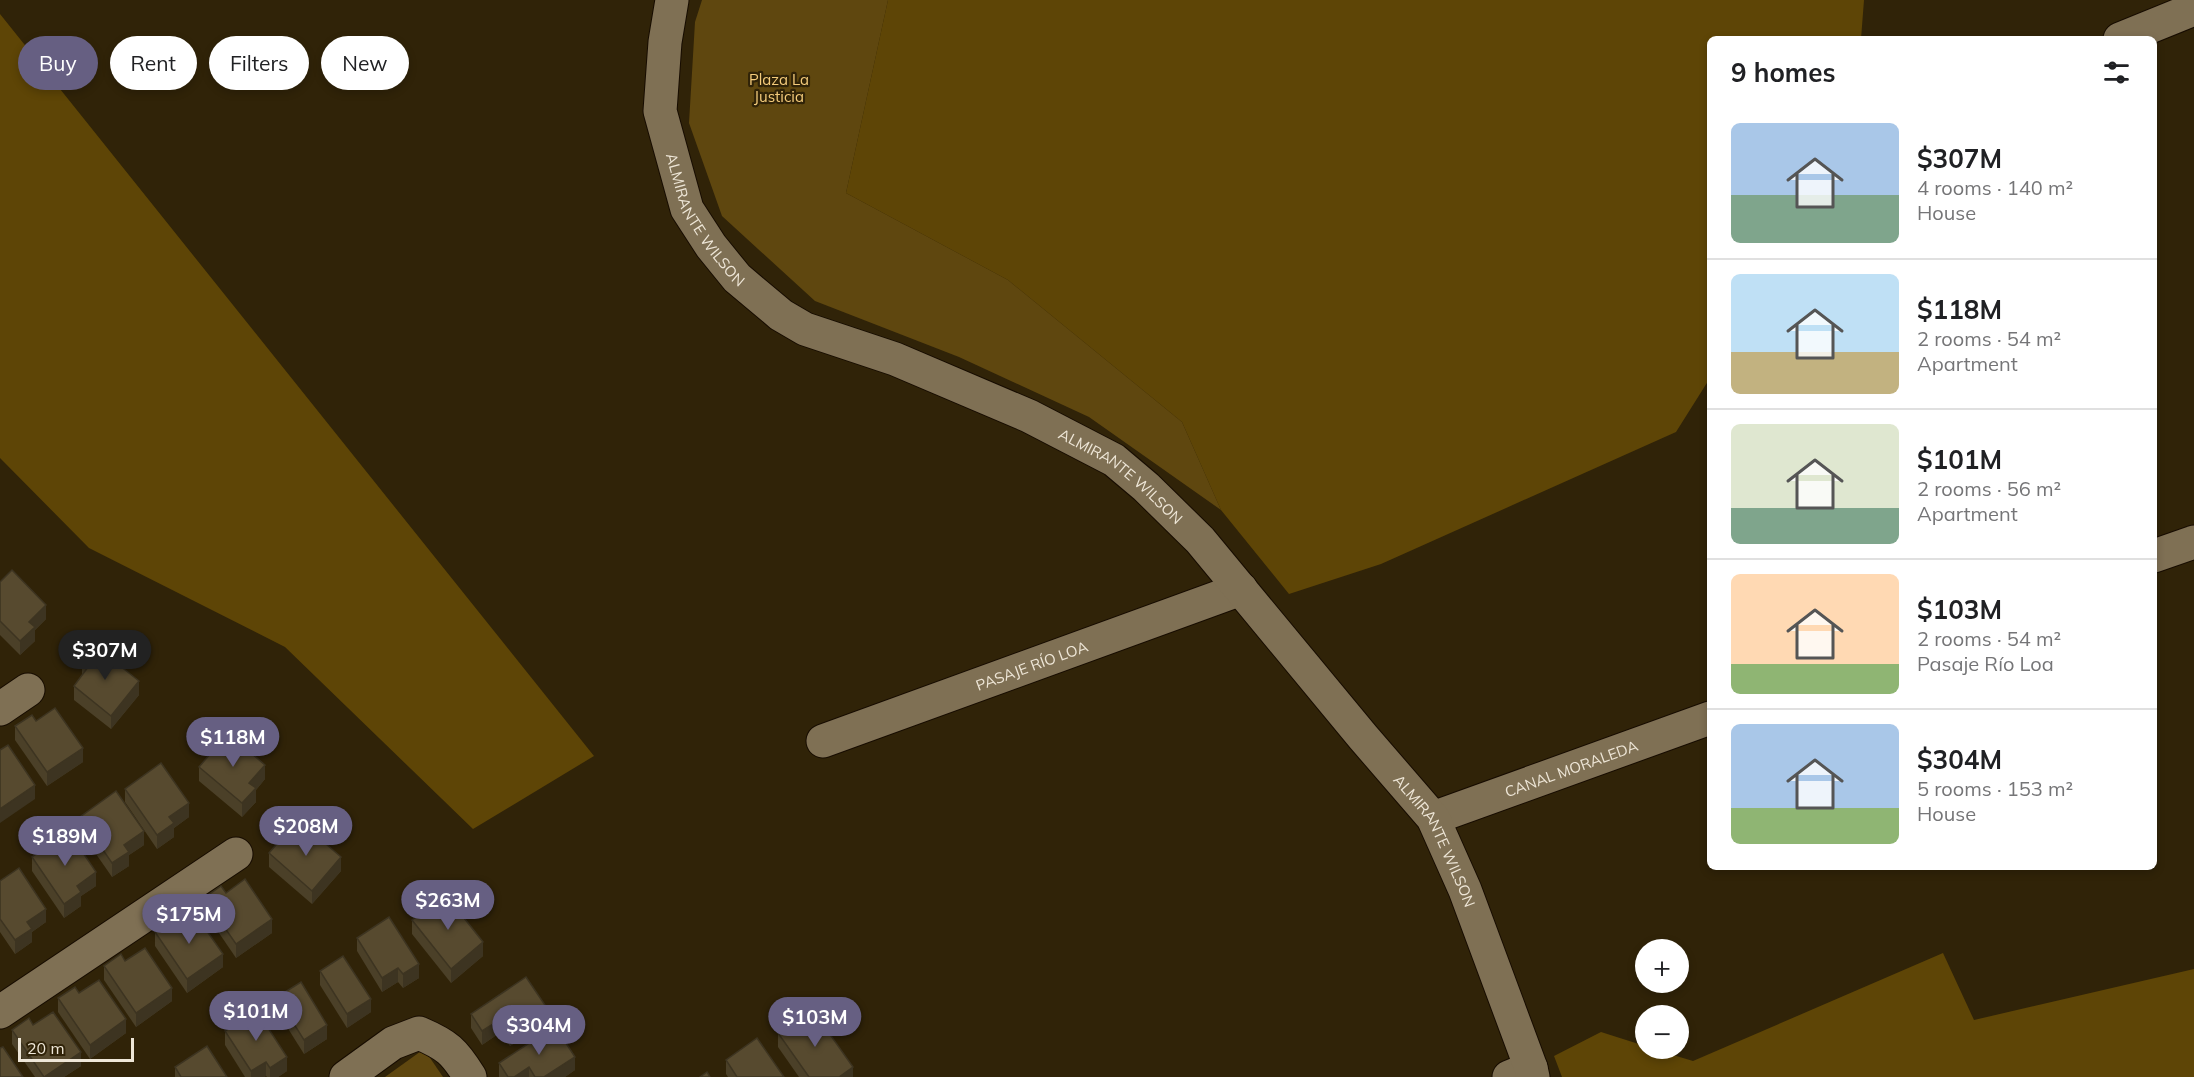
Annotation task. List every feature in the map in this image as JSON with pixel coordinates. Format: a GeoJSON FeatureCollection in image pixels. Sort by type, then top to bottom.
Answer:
{"type":"FeatureCollection","features":[{"type":"Feature","properties":{"kind":"street","name":"ALMIRANTE WILSON"},"geometry":{"type":"LineString","coordinates":[[672,0],[665,42],[660,111],[687,209],[711,246],[737,278],[781,315],[805,329],[895,360],[1029,416],[1114,460],[1146,487],[1200,540],[1433,818],[1465,890],[1524,1074]]}},
{"type":"Feature","properties":{"kind":"street"},"geometry":{"type":"LineString","coordinates":[[2127,36],[2194,9]]}},
{"type":"Feature","properties":{"kind":"street"},"geometry":{"type":"LineString","coordinates":[[2157,555],[2194,542]]}},
{"type":"Feature","properties":{"kind":"street","name":"PASAJE RÍO LOA"},"geometry":{"type":"LineString","coordinates":[[823,741],[1241,589]]}},
{"type":"Feature","properties":{"kind":"street"},"geometry":{"type":"LineString","coordinates":[[0,709],[28,690]]}},
{"type":"Feature","properties":{"kind":"street","name":"CANAL MORALEDA"},"geometry":{"type":"LineString","coordinates":[[1433,818],[1707,719]]}},
{"type":"Feature","properties":{"kind":"street"},"geometry":{"type":"LineString","coordinates":[[0,1012],[236,854]]}},
{"type":"Feature","properties":{"kind":"street"},"geometry":{"type":"LineString","coordinates":[[346,1077],[393,1043],[419,1033],[436,1040],[456,1054],[470,1077]]}},
{"type":"Feature","properties":{"kind":"green space","name":"Plaza La Justicia"},"geometry":{"type":"Polygon","coordinates":[[[702,0],[888,0],[846,193],[1008,280],[1182,422],[1221,510],[1089,417],[959,357],[815,301],[722,216],[689,123],[695,22],[702,0]]]}},
{"type":"Feature","properties":{"kind":"green space"},"geometry":{"type":"Polygon","coordinates":[[[424,1049],[443,1077],[385,1077],[424,1049]]]}},
{"type":"Feature","properties":{"kind":"shaded area"},"geometry":{"type":"Polygon","coordinates":[[[888,0],[1864,0],[1861,36],[1707,36],[1707,383],[1676,432],[1381,564],[1289,594],[1221,510],[1182,422],[1008,280],[846,193],[888,0]]]}},
{"type":"Feature","properties":{"kind":"shaded area"},"geometry":{"type":"Polygon","coordinates":[[[0,14],[18,36],[18,90],[61,90],[594,756],[473,829],[285,647],[89,548],[0,458],[0,14]]]}},
{"type":"Feature","properties":{"kind":"shaded area"},"geometry":{"type":"Polygon","coordinates":[[[1943,953],[1974,1020],[2194,969],[2194,1077],[1562,1077],[1554,1056],[1601,1032],[1635,1043],[1635,1059],[1693,1061],[1943,953]]]}},
{"type":"Feature","properties":{"kind":"building"},"geometry":{"type":"Polygon","coordinates":[[[12,570],[46,605],[29,622],[35,627],[20,641],[0,621],[0,582],[12,570]]]}},
{"type":"Feature","properties":{"kind":"building"},"geometry":{"type":"Polygon","coordinates":[[[95,646],[139,681],[111,716],[74,686],[88,667],[82,662],[95,646]]]}},
{"type":"Feature","properties":{"kind":"building"},"geometry":{"type":"Polygon","coordinates":[[[55,708],[83,748],[47,772],[15,726],[32,715],[36,721],[55,708]]]}},
{"type":"Feature","properties":{"kind":"building"},"geometry":{"type":"Polygon","coordinates":[[[228,733],[265,765],[249,783],[256,788],[242,803],[199,767],[228,733]]]}},
{"type":"Feature","properties":{"kind":"building"},"geometry":{"type":"Polygon","coordinates":[[[8,745],[35,785],[0,809],[0,750],[8,745]]]}},
{"type":"Feature","properties":{"kind":"building"},"geometry":{"type":"Polygon","coordinates":[[[161,763],[189,803],[169,817],[174,823],[157,835],[125,789],[161,763]]]}},
{"type":"Feature","properties":{"kind":"building"},"geometry":{"type":"Polygon","coordinates":[[[116,791],[144,831],[124,845],[129,852],[112,863],[80,817],[116,791]]]}},
{"type":"Feature","properties":{"kind":"building"},"geometry":{"type":"Polygon","coordinates":[[[304,825],[341,857],[312,891],[269,853],[282,838],[288,843],[304,825]]]}},
{"type":"Feature","properties":{"kind":"building"},"geometry":{"type":"Polygon","coordinates":[[[69,832],[96,872],[77,886],[81,892],[64,904],[32,857],[69,832]]]}},
{"type":"Feature","properties":{"kind":"building"},"geometry":{"type":"Polygon","coordinates":[[[19,868],[46,909],[27,922],[32,929],[15,940],[0,919],[0,881],[19,868]]]}},
{"type":"Feature","properties":{"kind":"building"},"geometry":{"type":"Polygon","coordinates":[[[245,879],[272,919],[236,944],[204,898],[221,886],[226,893],[245,879]]]}},
{"type":"Feature","properties":{"kind":"building"},"geometry":{"type":"Polygon","coordinates":[[[445,894],[483,942],[451,969],[412,920],[445,894]]]}},
{"type":"Feature","properties":{"kind":"building"},"geometry":{"type":"Polygon","coordinates":[[[195,914],[223,954],[187,979],[155,932],[171,921],[175,927],[195,914]]]}},
{"type":"Feature","properties":{"kind":"building"},"geometry":{"type":"Polygon","coordinates":[[[389,917],[419,964],[403,974],[398,968],[382,978],[357,938],[389,917]]]}},
{"type":"Feature","properties":{"kind":"building"},"geometry":{"type":"Polygon","coordinates":[[[145,948],[172,988],[136,1013],[104,966],[121,954],[125,961],[145,948]]]}},
{"type":"Feature","properties":{"kind":"building"},"geometry":{"type":"Polygon","coordinates":[[[343,956],[371,999],[347,1014],[320,971],[343,956]]]}},
{"type":"Feature","properties":{"kind":"building"},"geometry":{"type":"Polygon","coordinates":[[[526,977],[547,1008],[510,1032],[501,1019],[482,1031],[471,1014],[526,977]]]}},
{"type":"Feature","properties":{"kind":"building"},"geometry":{"type":"Polygon","coordinates":[[[99,980],[126,1019],[90,1045],[58,998],[75,987],[79,993],[99,980]]]}},
{"type":"Feature","properties":{"kind":"building"},"geometry":{"type":"Polygon","coordinates":[[[301,982],[327,1025],[304,1040],[277,997],[301,982]]]}},
{"type":"Feature","properties":{"kind":"building"},"geometry":{"type":"Polygon","coordinates":[[[812,1009],[853,1067],[839,1077],[809,1077],[778,1033],[812,1009]]]}},
{"type":"Feature","properties":{"kind":"building"},"geometry":{"type":"Polygon","coordinates":[[[257,1011],[287,1057],[270,1068],[266,1062],[251,1071],[225,1031],[257,1011]]]}},
{"type":"Feature","properties":{"kind":"building"},"geometry":{"type":"Polygon","coordinates":[[[53,1012],[81,1052],[44,1077],[12,1030],[29,1018],[33,1025],[53,1012]]]}},
{"type":"Feature","properties":{"kind":"building"},"geometry":{"type":"Polygon","coordinates":[[[555,1026],[575,1057],[544,1077],[535,1077],[529,1067],[514,1077],[508,1077],[499,1063],[555,1026]]]}},
{"type":"Feature","properties":{"kind":"building"},"geometry":{"type":"Polygon","coordinates":[[[757,1038],[784,1077],[737,1077],[726,1060],[757,1038]]]}},
{"type":"Feature","properties":{"kind":"building"},"geometry":{"type":"Polygon","coordinates":[[[207,1046],[227,1077],[181,1077],[175,1067],[207,1046]]]}},
{"type":"Feature","properties":{"kind":"building"},"geometry":{"type":"Polygon","coordinates":[[[3,1047],[23,1077],[0,1077],[0,1048],[3,1047]]]}},
{"type":"Feature","properties":{"kind":"building"},"geometry":{"type":"Polygon","coordinates":[[[707,1072],[710,1077],[700,1077],[707,1072]]]}}]}
